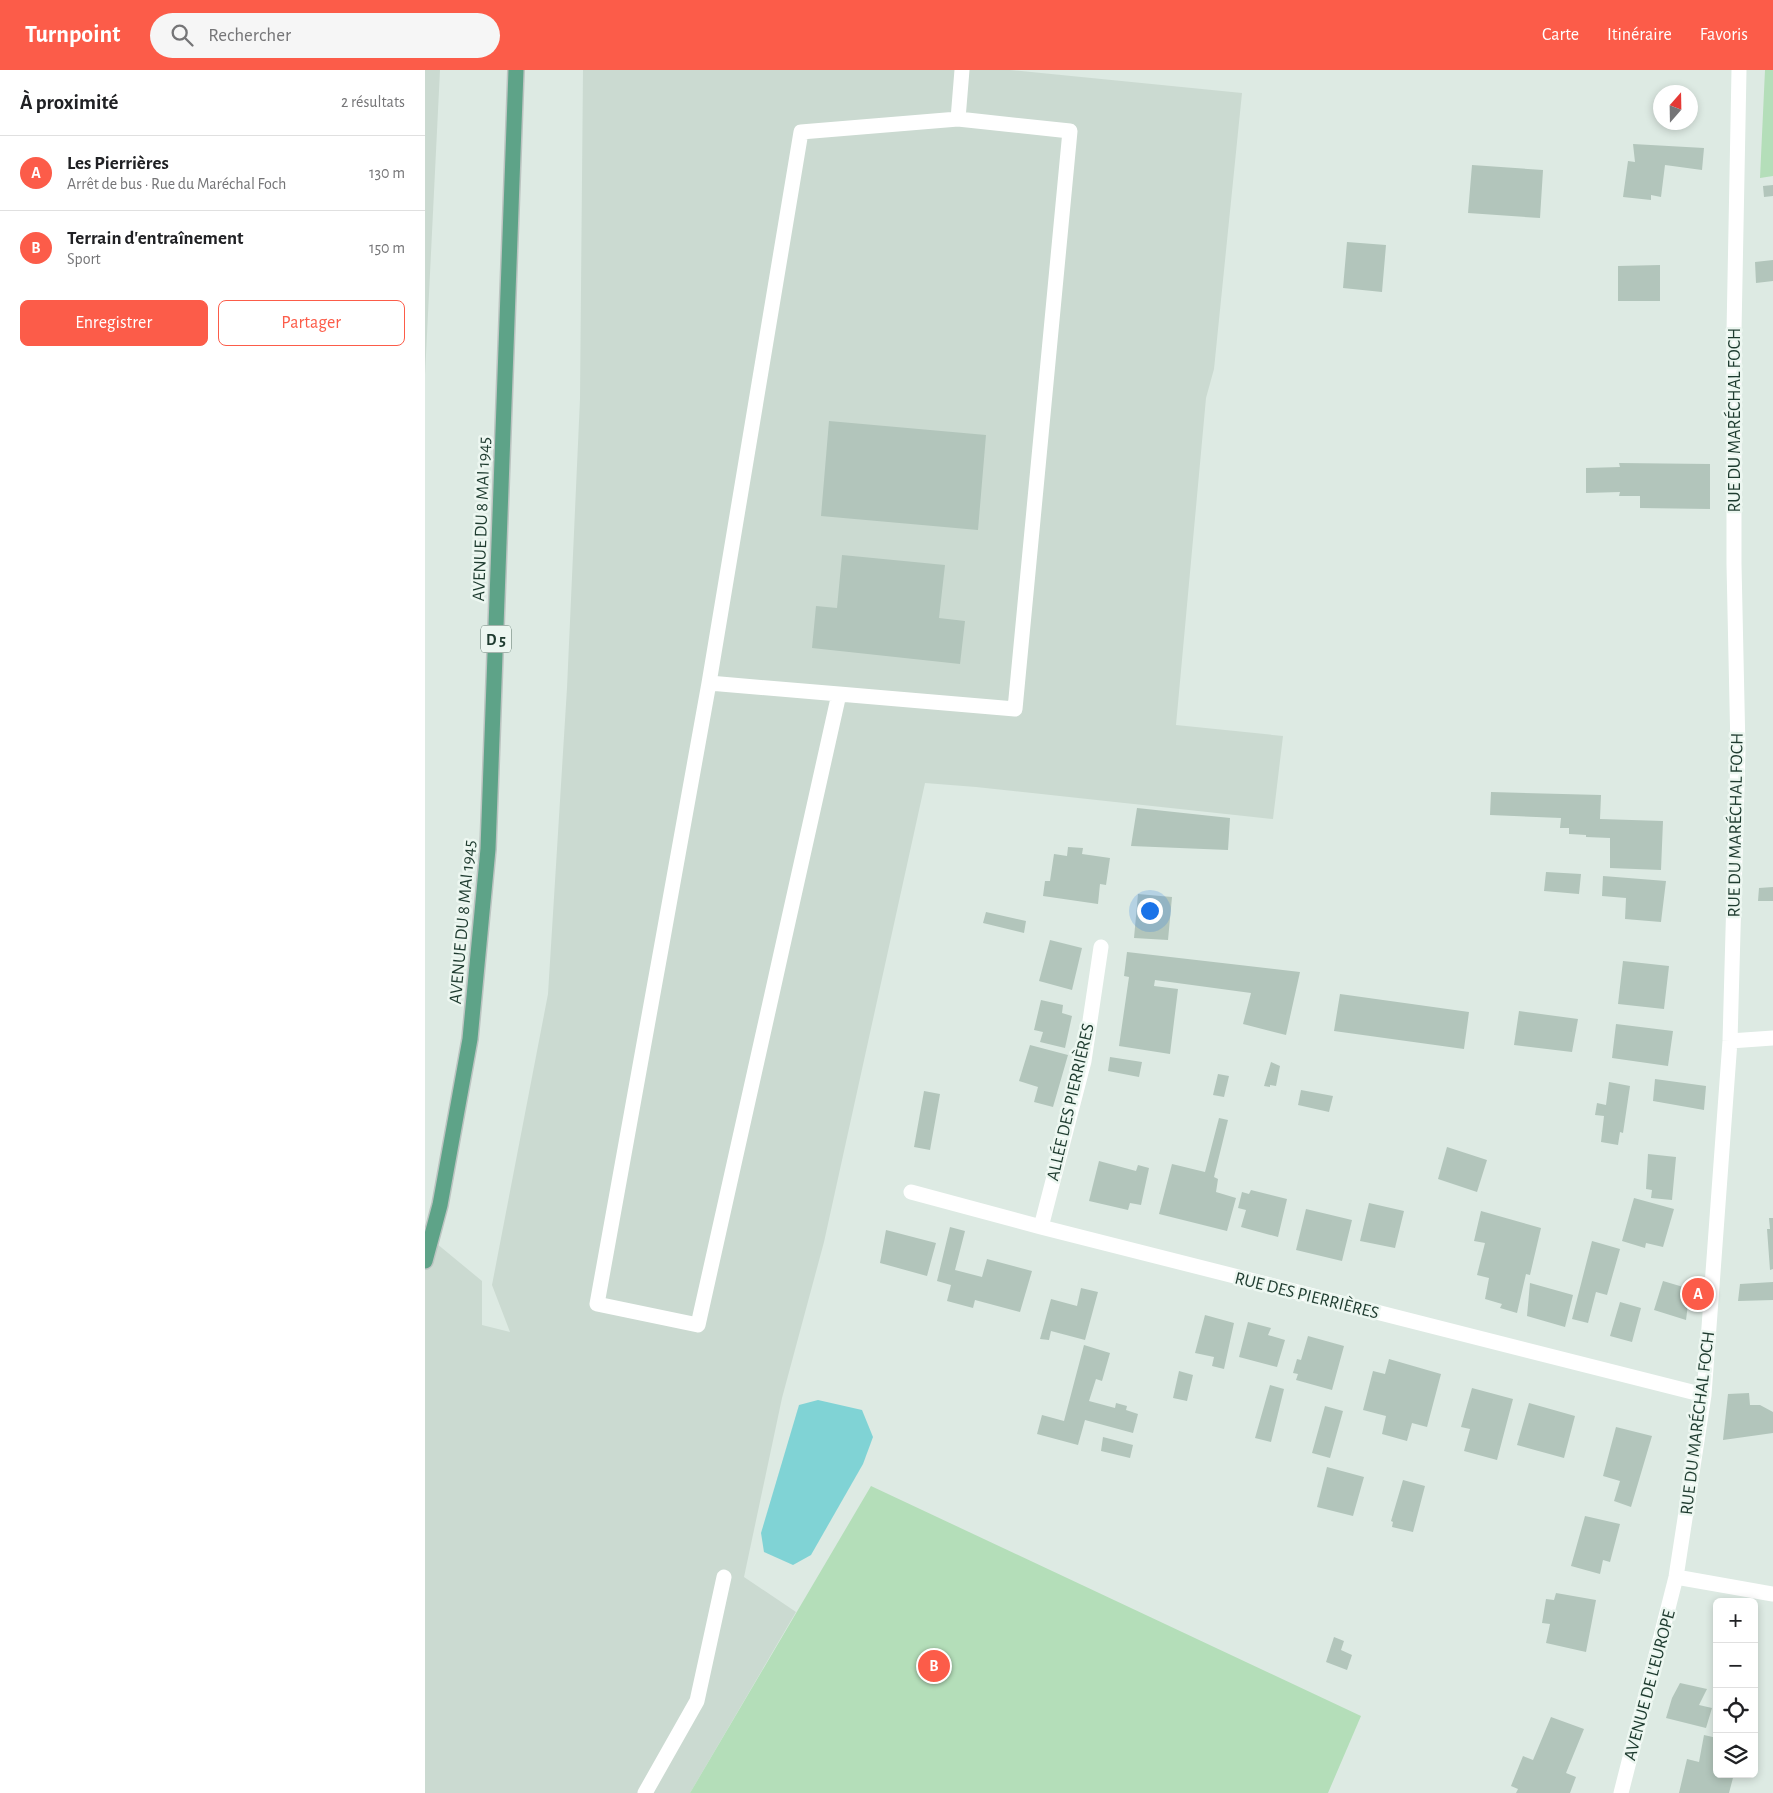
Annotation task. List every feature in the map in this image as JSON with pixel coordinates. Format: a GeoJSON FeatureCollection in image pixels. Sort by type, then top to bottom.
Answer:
{"type":"FeatureCollection","features":[{"type":"Feature","properties":{"kind":"main road","name":"AVENUE DU 8 MAI 1945"},"geometry":{"type":"LineString","coordinates":[[425,1261],[440,1205],[470,1039],[488,849],[516,70]]}},
{"type":"Feature","properties":{"kind":"street"},"geometry":{"type":"LineString","coordinates":[[958,119],[962,70]]}},
{"type":"Feature","properties":{"kind":"street","name":"RUE DU MARÉCHAL FOCH"},"geometry":{"type":"LineString","coordinates":[[1676,1576],[1704,1395],[1730,1041],[1738,750],[1734,564],[1734,410],[1739,70]]}},
{"type":"Feature","properties":{"kind":"street"},"geometry":{"type":"LineString","coordinates":[[709,683],[839,694],[1015,709],[1070,130],[958,119],[801,132],[709,683],[597,1304],[698,1325],[839,694]]}},
{"type":"Feature","properties":{"kind":"street","name":"ALLÉE DES PIERRIÈRES"},"geometry":{"type":"LineString","coordinates":[[1041,1227],[1084,1061],[1101,947]]}},
{"type":"Feature","properties":{"kind":"street"},"geometry":{"type":"LineString","coordinates":[[1730,1041],[1773,1038]]}},
{"type":"Feature","properties":{"kind":"street","name":"RUE DES PIERRIÈRES"},"geometry":{"type":"LineString","coordinates":[[911,1192],[1041,1227],[1704,1395]]}},
{"type":"Feature","properties":{"kind":"street"},"geometry":{"type":"LineString","coordinates":[[1676,1576],[1773,1594]]}},
{"type":"Feature","properties":{"kind":"street","name":"AVENUE DE L'EUROPE"},"geometry":{"type":"LineString","coordinates":[[1621,1793],[1676,1576]]}},
{"type":"Feature","properties":{"kind":"street"},"geometry":{"type":"LineString","coordinates":[[645,1793],[697,1701],[724,1577]]}},
{"type":"Feature","properties":{"kind":"shaded area"},"geometry":{"type":"Polygon","coordinates":[[[425,70],[440,70],[425,375],[425,70]]]}},
{"type":"Feature","properties":{"kind":"shaded area"},"geometry":{"type":"Polygon","coordinates":[[[583,70],[1010,70],[1242,93],[1214,369],[1206,398],[1176,725],[1283,736],[1273,819],[925,783],[824,1242],[782,1398],[744,1577],[796,1612],[690,1793],[425,1793],[425,1234],[482,1281],[482,1325],[510,1332],[492,1285],[548,994],[567,688],[580,399],[583,70]]]}},
{"type":"Feature","properties":{"kind":"green space"},"geometry":{"type":"Polygon","coordinates":[[[1765,70],[1773,70],[1773,176],[1760,178],[1765,70]]]}},
{"type":"Feature","properties":{"kind":"green space"},"geometry":{"type":"Polygon","coordinates":[[[871,1486],[1361,1716],[1328,1793],[690,1793],[871,1486]]]}},
{"type":"Feature","properties":{"kind":"water"},"geometry":{"type":"Polygon","coordinates":[[[818,1400],[862,1410],[873,1437],[863,1464],[811,1555],[793,1565],[764,1552],[761,1533],[799,1405],[818,1400]]]}},
{"type":"Feature","properties":{"kind":"building"},"geometry":{"type":"Polygon","coordinates":[[[1633,144],[1704,148],[1702,170],[1665,165],[1661,197],[1651,195],[1651,200],[1623,197],[1628,161],[1635,162],[1633,144]]]}},
{"type":"Feature","properties":{"kind":"building"},"geometry":{"type":"Polygon","coordinates":[[[1472,165],[1543,170],[1540,218],[1468,213],[1472,165]]]}},
{"type":"Feature","properties":{"kind":"building"},"geometry":{"type":"Polygon","coordinates":[[[1773,185],[1773,196],[1764,197],[1763,186],[1773,185]]]}},
{"type":"Feature","properties":{"kind":"building"},"geometry":{"type":"Polygon","coordinates":[[[1347,242],[1386,245],[1382,292],[1343,288],[1347,242]]]}},
{"type":"Feature","properties":{"kind":"building"},"geometry":{"type":"Polygon","coordinates":[[[1773,260],[1773,281],[1756,283],[1755,262],[1773,260]]]}},
{"type":"Feature","properties":{"kind":"building"},"geometry":{"type":"Polygon","coordinates":[[[1660,265],[1660,301],[1618,301],[1618,266],[1660,265]]]}},
{"type":"Feature","properties":{"kind":"building"},"geometry":{"type":"Polygon","coordinates":[[[829,421],[986,435],[978,530],[821,516],[829,421]]]}},
{"type":"Feature","properties":{"kind":"building"},"geometry":{"type":"Polygon","coordinates":[[[1619,463],[1710,464],[1710,509],[1640,508],[1640,496],[1619,496],[1620,492],[1586,493],[1586,468],[1620,467],[1619,463]]]}},
{"type":"Feature","properties":{"kind":"building"},"geometry":{"type":"Polygon","coordinates":[[[842,555],[945,565],[939,618],[965,621],[960,664],[812,648],[816,606],[837,608],[842,555]]]}},
{"type":"Feature","properties":{"kind":"building"},"geometry":{"type":"Polygon","coordinates":[[[1491,792],[1601,795],[1600,819],[1663,821],[1661,870],[1610,868],[1610,838],[1569,834],[1569,828],[1560,828],[1561,818],[1490,815],[1491,792]]]}},
{"type":"Feature","properties":{"kind":"building"},"geometry":{"type":"Polygon","coordinates":[[[1137,808],[1230,818],[1228,850],[1131,846],[1137,808]]]}},
{"type":"Feature","properties":{"kind":"building"},"geometry":{"type":"Polygon","coordinates":[[[1068,847],[1083,848],[1082,854],[1110,858],[1106,885],[1100,884],[1098,904],[1043,896],[1045,881],[1050,881],[1054,854],[1067,856],[1068,847]]]}},
{"type":"Feature","properties":{"kind":"building"},"geometry":{"type":"Polygon","coordinates":[[[1546,872],[1581,874],[1579,894],[1544,891],[1546,872]]]}},
{"type":"Feature","properties":{"kind":"building"},"geometry":{"type":"Polygon","coordinates":[[[1603,876],[1666,881],[1661,922],[1625,919],[1626,898],[1602,896],[1603,876]]]}},
{"type":"Feature","properties":{"kind":"building"},"geometry":{"type":"Polygon","coordinates":[[[1773,887],[1773,901],[1758,901],[1759,888],[1773,887]]]}},
{"type":"Feature","properties":{"kind":"building"},"geometry":{"type":"Polygon","coordinates":[[[1138,894],[1172,897],[1168,940],[1134,938],[1138,894]]]}},
{"type":"Feature","properties":{"kind":"building"},"geometry":{"type":"Polygon","coordinates":[[[986,912],[1026,921],[1024,933],[983,923],[986,912]]]}},
{"type":"Feature","properties":{"kind":"building"},"geometry":{"type":"Polygon","coordinates":[[[1050,940],[1082,948],[1072,990],[1039,981],[1050,940]]]}},
{"type":"Feature","properties":{"kind":"building"},"geometry":{"type":"Polygon","coordinates":[[[1127,952],[1300,972],[1286,1035],[1243,1024],[1251,993],[1155,980],[1154,986],[1178,989],[1170,1054],[1119,1046],[1129,977],[1124,976],[1127,952]]]}},
{"type":"Feature","properties":{"kind":"building"},"geometry":{"type":"Polygon","coordinates":[[[1623,961],[1669,966],[1664,1009],[1618,1004],[1623,961]]]}},
{"type":"Feature","properties":{"kind":"building"},"geometry":{"type":"Polygon","coordinates":[[[1340,994],[1469,1012],[1464,1049],[1334,1031],[1340,994]]]}},
{"type":"Feature","properties":{"kind":"building"},"geometry":{"type":"Polygon","coordinates":[[[1041,1000],[1063,1005],[1062,1013],[1072,1016],[1065,1048],[1040,1042],[1043,1032],[1034,1030],[1041,1000]]]}},
{"type":"Feature","properties":{"kind":"building"},"geometry":{"type":"Polygon","coordinates":[[[1519,1011],[1578,1019],[1572,1052],[1514,1045],[1519,1011]]]}},
{"type":"Feature","properties":{"kind":"building"},"geometry":{"type":"Polygon","coordinates":[[[1616,1024],[1673,1031],[1668,1066],[1612,1058],[1616,1024]]]}},
{"type":"Feature","properties":{"kind":"building"},"geometry":{"type":"Polygon","coordinates":[[[1030,1045],[1068,1055],[1053,1107],[1034,1102],[1038,1087],[1019,1081],[1030,1045]]]}},
{"type":"Feature","properties":{"kind":"building"},"geometry":{"type":"Polygon","coordinates":[[[1110,1057],[1142,1062],[1139,1077],[1108,1071],[1110,1057]]]}},
{"type":"Feature","properties":{"kind":"building"},"geometry":{"type":"Polygon","coordinates":[[[1271,1062],[1280,1066],[1276,1086],[1270,1085],[1270,1087],[1264,1086],[1271,1062]]]}},
{"type":"Feature","properties":{"kind":"building"},"geometry":{"type":"Polygon","coordinates":[[[1218,1074],[1229,1076],[1224,1097],[1213,1095],[1218,1074]]]}},
{"type":"Feature","properties":{"kind":"building"},"geometry":{"type":"Polygon","coordinates":[[[1655,1079],[1706,1086],[1704,1110],[1653,1101],[1655,1079]]]}},
{"type":"Feature","properties":{"kind":"building"},"geometry":{"type":"Polygon","coordinates":[[[1609,1082],[1630,1086],[1623,1133],[1620,1132],[1618,1145],[1601,1142],[1604,1116],[1595,1115],[1597,1103],[1606,1105],[1609,1082]]]}},
{"type":"Feature","properties":{"kind":"building"},"geometry":{"type":"Polygon","coordinates":[[[1301,1090],[1333,1096],[1329,1112],[1298,1105],[1301,1090]]]}},
{"type":"Feature","properties":{"kind":"building"},"geometry":{"type":"Polygon","coordinates":[[[924,1091],[940,1094],[930,1150],[914,1147],[924,1091]]]}},
{"type":"Feature","properties":{"kind":"building"},"geometry":{"type":"Polygon","coordinates":[[[1219,1118],[1228,1120],[1214,1177],[1218,1179],[1216,1192],[1236,1198],[1227,1231],[1159,1214],[1172,1164],[1205,1172],[1219,1118]]]}},
{"type":"Feature","properties":{"kind":"building"},"geometry":{"type":"Polygon","coordinates":[[[1447,1147],[1487,1160],[1477,1192],[1438,1179],[1447,1147]]]}},
{"type":"Feature","properties":{"kind":"building"},"geometry":{"type":"Polygon","coordinates":[[[1648,1154],[1676,1157],[1672,1200],[1651,1198],[1652,1190],[1646,1189],[1648,1154]]]}},
{"type":"Feature","properties":{"kind":"building"},"geometry":{"type":"Polygon","coordinates":[[[1099,1161],[1136,1171],[1138,1165],[1149,1168],[1141,1205],[1130,1203],[1128,1210],[1089,1201],[1099,1161]]]}},
{"type":"Feature","properties":{"kind":"building"},"geometry":{"type":"Polygon","coordinates":[[[1251,1190],[1287,1199],[1278,1237],[1241,1227],[1246,1210],[1238,1208],[1242,1192],[1249,1194],[1251,1190]]]}},
{"type":"Feature","properties":{"kind":"building"},"geometry":{"type":"Polygon","coordinates":[[[1634,1198],[1674,1209],[1663,1247],[1646,1243],[1645,1248],[1622,1241],[1634,1198]]]}},
{"type":"Feature","properties":{"kind":"building"},"geometry":{"type":"Polygon","coordinates":[[[1369,1203],[1404,1211],[1395,1248],[1360,1241],[1369,1203]]]}},
{"type":"Feature","properties":{"kind":"building"},"geometry":{"type":"Polygon","coordinates":[[[1306,1209],[1352,1220],[1342,1261],[1296,1250],[1306,1209]]]}},
{"type":"Feature","properties":{"kind":"building"},"geometry":{"type":"Polygon","coordinates":[[[1481,1211],[1541,1228],[1530,1275],[1526,1274],[1517,1313],[1500,1308],[1502,1304],[1485,1299],[1489,1278],[1477,1275],[1485,1243],[1474,1241],[1481,1211]]]}},
{"type":"Feature","properties":{"kind":"building"},"geometry":{"type":"Polygon","coordinates":[[[1769,1218],[1773,1218],[1773,1269],[1770,1270],[1767,1229],[1770,1229],[1769,1218]]]}},
{"type":"Feature","properties":{"kind":"building"},"geometry":{"type":"Polygon","coordinates":[[[950,1227],[965,1231],[955,1270],[982,1277],[987,1259],[1032,1271],[1020,1312],[975,1300],[973,1308],[947,1301],[951,1285],[937,1281],[950,1227]]]}},
{"type":"Feature","properties":{"kind":"building"},"geometry":{"type":"Polygon","coordinates":[[[886,1230],[936,1243],[927,1276],[880,1263],[886,1230]]]}},
{"type":"Feature","properties":{"kind":"building"},"geometry":{"type":"Polygon","coordinates":[[[1592,1241],[1620,1249],[1607,1295],[1596,1292],[1588,1323],[1572,1319],[1592,1241]]]}},
{"type":"Feature","properties":{"kind":"building"},"geometry":{"type":"Polygon","coordinates":[[[1663,1281],[1690,1289],[1686,1320],[1654,1310],[1663,1281]]]}},
{"type":"Feature","properties":{"kind":"building"},"geometry":{"type":"Polygon","coordinates":[[[1773,1282],[1773,1300],[1738,1301],[1740,1284],[1773,1282]]]}},
{"type":"Feature","properties":{"kind":"building"},"geometry":{"type":"Polygon","coordinates":[[[1530,1283],[1573,1295],[1565,1327],[1527,1316],[1530,1283]]]}},
{"type":"Feature","properties":{"kind":"building"},"geometry":{"type":"Polygon","coordinates":[[[1081,1288],[1098,1292],[1085,1340],[1051,1331],[1049,1340],[1040,1339],[1051,1299],[1077,1306],[1081,1288]]]}},
{"type":"Feature","properties":{"kind":"building"},"geometry":{"type":"Polygon","coordinates":[[[1620,1302],[1641,1308],[1632,1342],[1610,1336],[1620,1302]]]}},
{"type":"Feature","properties":{"kind":"building"},"geometry":{"type":"Polygon","coordinates":[[[1205,1315],[1234,1323],[1224,1369],[1212,1366],[1214,1357],[1195,1353],[1205,1315]]]}},
{"type":"Feature","properties":{"kind":"building"},"geometry":{"type":"Polygon","coordinates":[[[1248,1322],[1271,1328],[1268,1335],[1285,1340],[1277,1367],[1239,1357],[1248,1322]]]}},
{"type":"Feature","properties":{"kind":"building"},"geometry":{"type":"Polygon","coordinates":[[[1308,1336],[1344,1346],[1332,1390],[1296,1380],[1298,1374],[1293,1373],[1297,1359],[1301,1360],[1308,1336]]]}},
{"type":"Feature","properties":{"kind":"building"},"geometry":{"type":"Polygon","coordinates":[[[1084,1345],[1110,1353],[1102,1381],[1096,1379],[1089,1401],[1115,1408],[1116,1403],[1127,1406],[1126,1410],[1138,1414],[1133,1433],[1085,1420],[1078,1445],[1037,1434],[1042,1415],[1064,1421],[1084,1345]]]}},
{"type":"Feature","properties":{"kind":"building"},"geometry":{"type":"Polygon","coordinates":[[[1389,1359],[1441,1374],[1427,1427],[1412,1423],[1407,1441],[1382,1434],[1386,1416],[1363,1410],[1373,1371],[1385,1374],[1389,1359]]]}},
{"type":"Feature","properties":{"kind":"building"},"geometry":{"type":"Polygon","coordinates":[[[1179,1371],[1193,1375],[1187,1401],[1173,1398],[1179,1371]]]}},
{"type":"Feature","properties":{"kind":"building"},"geometry":{"type":"Polygon","coordinates":[[[1270,1385],[1284,1389],[1271,1442],[1255,1438],[1270,1385]]]}},
{"type":"Feature","properties":{"kind":"building"},"geometry":{"type":"Polygon","coordinates":[[[1472,1388],[1513,1399],[1497,1460],[1464,1451],[1470,1429],[1461,1427],[1472,1388]]]}},
{"type":"Feature","properties":{"kind":"building"},"geometry":{"type":"Polygon","coordinates":[[[1749,1393],[1750,1405],[1760,1405],[1773,1412],[1773,1433],[1723,1440],[1728,1394],[1749,1393]]]}},
{"type":"Feature","properties":{"kind":"building"},"geometry":{"type":"Polygon","coordinates":[[[1529,1403],[1575,1416],[1564,1458],[1517,1445],[1529,1403]]]}},
{"type":"Feature","properties":{"kind":"building"},"geometry":{"type":"Polygon","coordinates":[[[1325,1406],[1343,1411],[1330,1458],[1312,1453],[1325,1406]]]}},
{"type":"Feature","properties":{"kind":"building"},"geometry":{"type":"Polygon","coordinates":[[[1616,1427],[1652,1436],[1631,1507],[1614,1501],[1620,1481],[1603,1476],[1616,1427]]]}},
{"type":"Feature","properties":{"kind":"building"},"geometry":{"type":"Polygon","coordinates":[[[1103,1437],[1133,1445],[1130,1458],[1101,1451],[1103,1437]]]}},
{"type":"Feature","properties":{"kind":"building"},"geometry":{"type":"Polygon","coordinates":[[[1327,1467],[1364,1477],[1353,1516],[1317,1507],[1327,1467]]]}},
{"type":"Feature","properties":{"kind":"building"},"geometry":{"type":"Polygon","coordinates":[[[1403,1480],[1425,1486],[1413,1532],[1392,1527],[1393,1522],[1391,1521],[1403,1480]]]}},
{"type":"Feature","properties":{"kind":"building"},"geometry":{"type":"Polygon","coordinates":[[[1585,1516],[1620,1524],[1610,1562],[1603,1560],[1600,1574],[1571,1566],[1585,1516]]]}},
{"type":"Feature","properties":{"kind":"building"},"geometry":{"type":"Polygon","coordinates":[[[1556,1593],[1596,1600],[1586,1652],[1546,1643],[1550,1624],[1542,1623],[1546,1599],[1554,1600],[1556,1593]]]}},
{"type":"Feature","properties":{"kind":"building"},"geometry":{"type":"Polygon","coordinates":[[[1334,1637],[1344,1641],[1341,1650],[1352,1655],[1347,1670],[1326,1662],[1334,1637]]]}},
{"type":"Feature","properties":{"kind":"building"},"geometry":{"type":"Polygon","coordinates":[[[1680,1683],[1707,1689],[1699,1705],[1712,1708],[1706,1728],[1666,1718],[1672,1698],[1680,1683]]]}},
{"type":"Feature","properties":{"kind":"building"},"geometry":{"type":"Polygon","coordinates":[[[1551,1717],[1584,1729],[1566,1773],[1576,1777],[1570,1793],[1516,1793],[1518,1789],[1511,1786],[1523,1756],[1533,1760],[1551,1717]]]}},
{"type":"Feature","properties":{"kind":"building"},"geometry":{"type":"Polygon","coordinates":[[[1704,1735],[1713,1737],[1713,1778],[1733,1778],[1729,1793],[1679,1793],[1687,1759],[1699,1762],[1704,1735]]]}},
{"type":"Feature","properties":{"kind":"place","name":"Les Pierrières"},"geometry":{"type":"Point","coordinates":[1698,1294]}},
{"type":"Feature","properties":{"kind":"place","name":"Terrain d'entraînement"},"geometry":{"type":"Point","coordinates":[934,1666]}}]}
